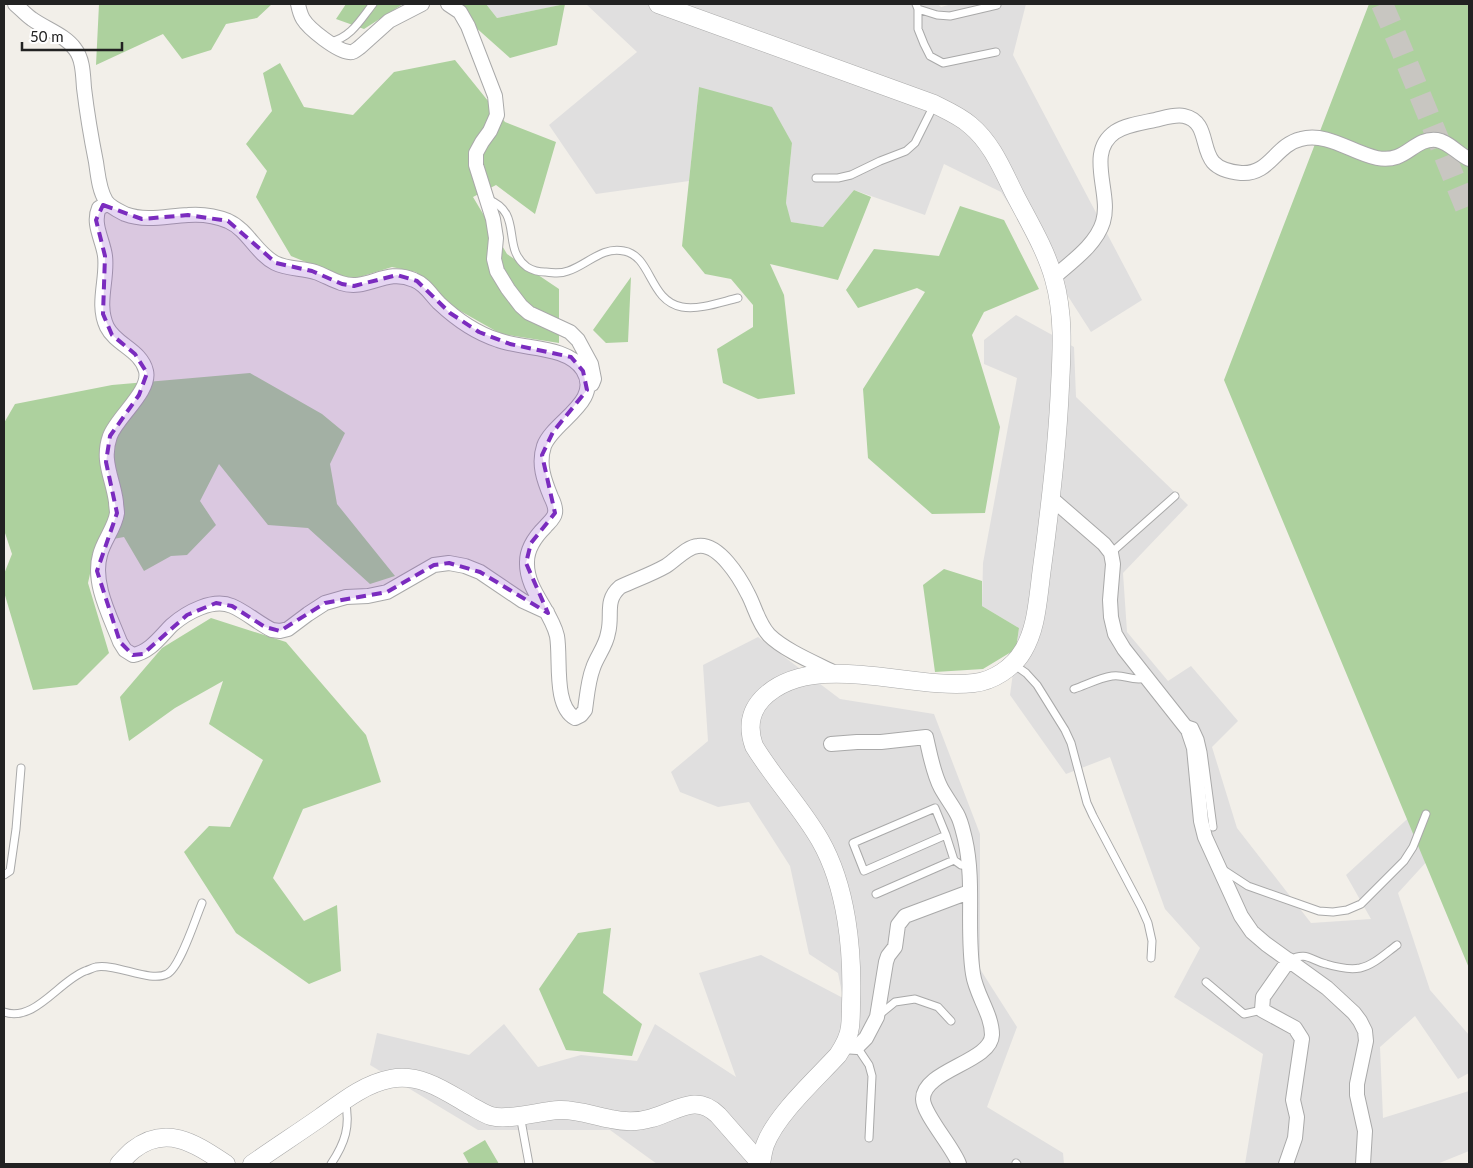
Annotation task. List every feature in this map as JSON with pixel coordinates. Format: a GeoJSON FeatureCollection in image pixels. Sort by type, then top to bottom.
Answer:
{"type":"FeatureCollection","features":[{"type":"Feature","properties":{"kind":"street"},"geometry":{"type":"LineString","coordinates":[[15,4],[32,19],[64,38],[76,49],[81,63],[89,126],[100,186],[107,204],[124,214],[142,219],[204,215],[228,221],[240,229],[262,253],[276,263],[312,271],[342,284],[354,286],[397,275],[417,281],[450,313],[479,332],[510,344],[562,353],[571,357],[584,371],[587,379],[587,390]]}},
{"type":"Feature","properties":{"kind":"street"},"geometry":{"type":"LineString","coordinates":[[298,4],[304,21],[330,42],[350,52],[355,51],[389,21],[422,4]]}},
{"type":"Feature","properties":{"kind":"street"},"geometry":{"type":"LineString","coordinates":[[448,4],[460,12],[468,26],[495,96],[497,115],[490,131],[476,153],[476,165],[495,229],[494,259],[497,271],[508,289],[525,310],[570,332],[578,340],[593,370],[594,379],[592,385],[569,417],[553,432],[545,443],[542,455],[542,469],[554,505],[555,514],[531,543],[526,563],[527,572],[539,600],[548,613],[557,637],[558,672],[568,714],[575,718],[585,710],[592,669],[608,634],[610,602],[616,591],[620,586],[665,566],[690,548],[699,545],[708,547],[723,557],[748,594],[762,626],[768,634],[782,645],[835,673]]}},
{"type":"Feature","properties":{"kind":"street"},"geometry":{"type":"LineString","coordinates":[[658,4],[934,104],[953,113],[971,125],[985,140],[995,156],[1046,257],[1054,278],[1060,307],[1062,346],[1058,441],[1036,615],[1022,653],[1002,673],[976,683],[907,681],[835,673],[818,674],[800,678],[774,690],[758,704],[752,713],[750,736],[754,746],[816,835],[838,881],[849,942],[852,983],[850,1047]]}},
{"type":"Feature","properties":{"kind":"street"},"geometry":{"type":"LineString","coordinates":[[1054,278],[1090,244],[1098,233],[1106,208],[1100,166],[1101,154],[1106,141],[1115,132],[1126,127],[1174,116],[1184,116],[1192,119],[1199,126],[1213,161],[1220,168],[1238,173],[1257,171],[1286,146],[1300,139],[1315,137],[1329,140],[1376,158],[1386,159],[1396,158],[1405,154],[1419,143],[1437,140],[1445,143],[1469,159]]}},
{"type":"Feature","properties":{"kind":"street"},"geometry":{"type":"LineString","coordinates":[[107,204],[99,208],[96,220],[105,256],[103,314],[106,326],[112,335],[118,342],[135,354],[147,372],[139,396],[115,426],[110,436],[106,462],[115,496],[117,513],[100,555],[97,571],[99,586],[120,642],[125,650],[133,655],[143,654],[174,624],[202,607],[216,603],[232,606],[272,630],[288,629],[325,603],[346,597],[368,596],[387,592],[434,565],[449,563],[465,566],[480,572],[523,602],[548,613]]}},
{"type":"Feature","properties":{"kind":"street"},"geometry":{"type":"LineString","coordinates":[[1051,498],[1104,544],[1111,553],[1113,564],[1110,600],[1111,618],[1115,634],[1124,649],[1188,730],[1194,748],[1205,837],[1241,916],[1252,932],[1328,988],[1354,1014],[1365,1030],[1366,1041],[1356,1084],[1365,1131],[1363,1164]]}},
{"type":"Feature","properties":{"kind":"street"},"geometry":{"type":"LineString","coordinates":[[830,744],[881,742],[926,737],[940,787],[958,816],[965,839],[969,866],[970,954],[974,979],[992,1025],[992,1038],[984,1050],[930,1082],[924,1091],[923,1101],[931,1119],[956,1155],[959,1164]]}},
{"type":"Feature","properties":{"kind":"street"},"geometry":{"type":"LineString","coordinates":[[761,1164],[764,1146],[784,1115],[838,1055],[866,1038],[876,1017],[886,962],[895,947],[898,924],[905,916],[970,892]]}},
{"type":"Feature","properties":{"kind":"street"},"geometry":{"type":"LineString","coordinates":[[1286,1164],[1295,1138],[1297,1117],[1293,1100],[1302,1039],[1295,1028],[1262,1010],[1263,997],[1289,960]]}},
{"type":"Feature","properties":{"kind":"street"},"geometry":{"type":"LineString","coordinates":[[252,1164],[366,1087],[377,1082],[402,1077],[428,1082],[482,1112],[493,1116],[504,1117],[565,1110],[613,1120],[633,1122],[652,1118],[688,1105],[705,1105],[718,1115],[761,1164]]}},
{"type":"Feature","properties":{"kind":"street"},"geometry":{"type":"LineString","coordinates":[[119,1164],[132,1150],[144,1143],[158,1138],[173,1138],[185,1140],[209,1152],[226,1164]]}},
{"type":"Feature","properties":{"kind":"lane"},"geometry":{"type":"LineString","coordinates":[[330,42],[350,33],[373,4]]}},
{"type":"Feature","properties":{"kind":"lane"},"geometry":{"type":"LineString","coordinates":[[996,52],[943,63],[930,56],[918,29],[917,6],[936,15],[950,16],[997,5]]}},
{"type":"Feature","properties":{"kind":"lane"},"geometry":{"type":"LineString","coordinates":[[816,178],[838,178],[851,175],[906,151],[915,144],[934,104]]}},
{"type":"Feature","properties":{"kind":"lane"},"geometry":{"type":"LineString","coordinates":[[486,199],[497,203],[509,217],[512,242],[517,256],[528,267],[541,272],[556,274],[569,271],[609,250],[625,251],[640,259],[656,289],[666,301],[681,307],[698,307],[738,298]]}},
{"type":"Feature","properties":{"kind":"lane"},"geometry":{"type":"LineString","coordinates":[[1111,553],[1175,496]]}},
{"type":"Feature","properties":{"kind":"lane"},"geometry":{"type":"LineString","coordinates":[[1013,664],[1037,685],[1071,743],[1087,803],[1148,923],[1152,942],[1151,958]]}},
{"type":"Feature","properties":{"kind":"lane"},"geometry":{"type":"LineString","coordinates":[[1074,689],[1111,676],[1121,676],[1137,681],[1147,678]]}},
{"type":"Feature","properties":{"kind":"lane"},"geometry":{"type":"LineString","coordinates":[[1183,722],[1194,726],[1200,739],[1213,827]]}},
{"type":"Feature","properties":{"kind":"lane"},"geometry":{"type":"LineString","coordinates":[[4,875],[10,871],[16,829],[21,768]]}},
{"type":"Feature","properties":{"kind":"lane"},"geometry":{"type":"LineString","coordinates":[[946,835],[864,870],[853,843],[935,808],[946,835],[954,860],[961,865],[969,866]]}},
{"type":"Feature","properties":{"kind":"lane"},"geometry":{"type":"LineString","coordinates":[[1219,868],[1248,886],[1318,911],[1333,912],[1347,910],[1361,904],[1404,861],[1413,847],[1426,814]]}},
{"type":"Feature","properties":{"kind":"lane"},"geometry":{"type":"LineString","coordinates":[[876,894],[954,860]]}},
{"type":"Feature","properties":{"kind":"lane"},"geometry":{"type":"LineString","coordinates":[[4,1012],[12,1015],[29,1011],[82,973],[97,967],[116,968],[156,976],[167,974],[176,966],[179,960],[202,903]]}},
{"type":"Feature","properties":{"kind":"lane"},"geometry":{"type":"LineString","coordinates":[[1289,960],[1297,956],[1310,956],[1324,964],[1350,969],[1363,967],[1377,960],[1397,945]]}},
{"type":"Feature","properties":{"kind":"lane"},"geometry":{"type":"LineString","coordinates":[[1206,982],[1244,1014],[1262,1010]]}},
{"type":"Feature","properties":{"kind":"lane"},"geometry":{"type":"LineString","coordinates":[[876,1017],[895,1002],[915,999],[938,1007],[951,1021]]}},
{"type":"Feature","properties":{"kind":"lane"},"geometry":{"type":"LineString","coordinates":[[850,1047],[869,1065],[872,1076],[870,1138]]}},
{"type":"Feature","properties":{"kind":"lane"},"geometry":{"type":"LineString","coordinates":[[331,1164],[342,1146],[347,1131],[348,1115],[345,1100]]}},
{"type":"Feature","properties":{"kind":"lane"},"geometry":{"type":"LineString","coordinates":[[520,1115],[529,1164]]}},
{"type":"Feature","properties":{"kind":"highlighted area"},"geometry":{"type":"Polygon","coordinates":[[[103,205],[142,219],[188,215],[228,221],[276,263],[312,271],[342,284],[354,286],[397,275],[417,281],[450,313],[479,332],[510,344],[571,357],[583,371],[587,390],[553,432],[542,455],[555,513],[531,543],[526,563],[548,613],[480,572],[449,563],[434,565],[387,592],[325,603],[280,631],[265,627],[232,606],[216,603],[187,615],[143,654],[133,655],[120,642],[97,571],[117,513],[106,462],[110,436],[139,395],[147,373],[135,354],[112,335],[103,314],[105,256],[96,220],[103,205]]]}},
{"type":"Feature","properties":{"kind":"shaded area"},"geometry":{"type":"Polygon","coordinates":[[[486,4],[566,4],[497,18],[486,4]]]}},
{"type":"Feature","properties":{"kind":"shaded area"},"geometry":{"type":"Polygon","coordinates":[[[586,4],[938,4],[941,7],[952,4],[1026,4],[1013,55],[1142,300],[1091,332],[1001,192],[944,164],[925,215],[854,190],[823,227],[790,222],[786,203],[792,143],[699,87],[689,181],[596,194],[549,125],[637,52],[586,4]]]}},
{"type":"Feature","properties":{"kind":"shaded area"},"geometry":{"type":"Polygon","coordinates":[[[1016,315],[1074,347],[1076,397],[1188,505],[1123,573],[1127,632],[1168,681],[1191,666],[1238,721],[1212,747],[1237,828],[1311,923],[1371,919],[1346,875],[1428,800],[1449,837],[1398,893],[1430,990],[1469,1035],[1469,1073],[1458,1079],[1415,1016],[1380,1047],[1383,1118],[1469,1091],[1469,1151],[1437,1164],[1245,1164],[1263,1054],[1174,997],[1200,948],[1165,909],[1110,757],[1066,774],[1010,695],[1019,628],[982,606],[983,563],[1017,378],[984,364],[984,340],[1016,315]]]}},
{"type":"Feature","properties":{"kind":"shaded area"},"geometry":{"type":"Polygon","coordinates":[[[758,637],[840,699],[934,714],[980,834],[980,969],[1017,1027],[987,1107],[1063,1153],[1064,1164],[657,1164],[610,1130],[478,1130],[370,1065],[377,1033],[469,1055],[504,1024],[538,1067],[581,1055],[637,1061],[655,1024],[736,1077],[699,973],[761,955],[843,998],[838,973],[809,954],[790,866],[749,802],[718,807],[680,792],[671,772],[708,741],[703,665],[758,637]]]}},
{"type":"Feature","properties":{"kind":"green space"},"geometry":{"type":"Polygon","coordinates":[[[99,4],[272,4],[257,18],[226,24],[211,50],[182,59],[163,34],[96,65],[99,4]]]}},
{"type":"Feature","properties":{"kind":"green space"},"geometry":{"type":"Polygon","coordinates":[[[346,4],[403,4],[364,29],[336,19],[346,4]]]}},
{"type":"Feature","properties":{"kind":"green space"},"geometry":{"type":"Polygon","coordinates":[[[459,4],[486,4],[497,18],[565,4],[557,45],[510,58],[473,25],[459,4]]]}},
{"type":"Feature","properties":{"kind":"green space"},"geometry":{"type":"Polygon","coordinates":[[[1369,4],[1469,4],[1469,968],[1224,380],[1369,4]]]}},
{"type":"Feature","properties":{"kind":"green space"},"geometry":{"type":"Polygon","coordinates":[[[455,60],[505,122],[556,142],[535,214],[496,185],[473,197],[507,254],[559,289],[559,343],[501,334],[455,308],[416,272],[392,267],[350,280],[291,256],[256,197],[267,171],[246,144],[272,111],[263,73],[280,63],[304,107],[353,115],[394,72],[455,60]]]}},
{"type":"Feature","properties":{"kind":"green space"},"geometry":{"type":"Polygon","coordinates":[[[699,87],[772,107],[792,143],[786,203],[791,222],[823,227],[854,190],[871,197],[838,280],[770,264],[784,295],[795,394],[758,399],[723,383],[717,349],[753,327],[753,305],[731,279],[705,274],[682,246],[699,87]]]}},
{"type":"Feature","properties":{"kind":"green space"},"geometry":{"type":"Polygon","coordinates":[[[960,206],[1004,220],[1039,289],[984,312],[972,335],[1000,427],[985,513],[932,514],[868,458],[863,389],[925,292],[917,288],[858,308],[846,290],[874,249],[939,256],[960,206]]]}},
{"type":"Feature","properties":{"kind":"green space"},"geometry":{"type":"Polygon","coordinates":[[[631,277],[628,342],[606,343],[593,330],[631,277]]]}},
{"type":"Feature","properties":{"kind":"green space"},"geometry":{"type":"Polygon","coordinates":[[[250,373],[322,414],[345,433],[330,464],[337,504],[395,576],[370,584],[308,528],[268,525],[219,464],[200,501],[216,525],[187,555],[171,556],[144,571],[124,537],[97,542],[88,583],[109,653],[77,685],[33,690],[4,592],[4,574],[12,554],[4,530],[4,423],[15,404],[112,385],[250,373]]]}},
{"type":"Feature","properties":{"kind":"green space"},"geometry":{"type":"Polygon","coordinates":[[[944,569],[982,581],[982,606],[1019,628],[1016,649],[983,669],[935,672],[923,585],[944,569]]]}},
{"type":"Feature","properties":{"kind":"green space"},"geometry":{"type":"Polygon","coordinates":[[[211,618],[286,642],[366,735],[381,782],[303,809],[273,878],[304,921],[337,905],[341,971],[309,984],[236,933],[184,852],[209,826],[230,827],[263,760],[209,724],[223,681],[175,708],[129,741],[120,697],[162,648],[211,618]]]}},
{"type":"Feature","properties":{"kind":"green space"},"geometry":{"type":"Polygon","coordinates":[[[611,928],[603,993],[642,1024],[632,1056],[566,1050],[539,989],[578,933],[611,928]]]}},
{"type":"Feature","properties":{"kind":"green space"},"geometry":{"type":"Polygon","coordinates":[[[485,1140],[499,1164],[469,1164],[463,1153],[485,1140]]]}},
{"type":"Feature","properties":{"kind":"tunnel"},"geometry":{"type":"LineString","coordinates":[[1382,4],[1469,215]]}}]}
